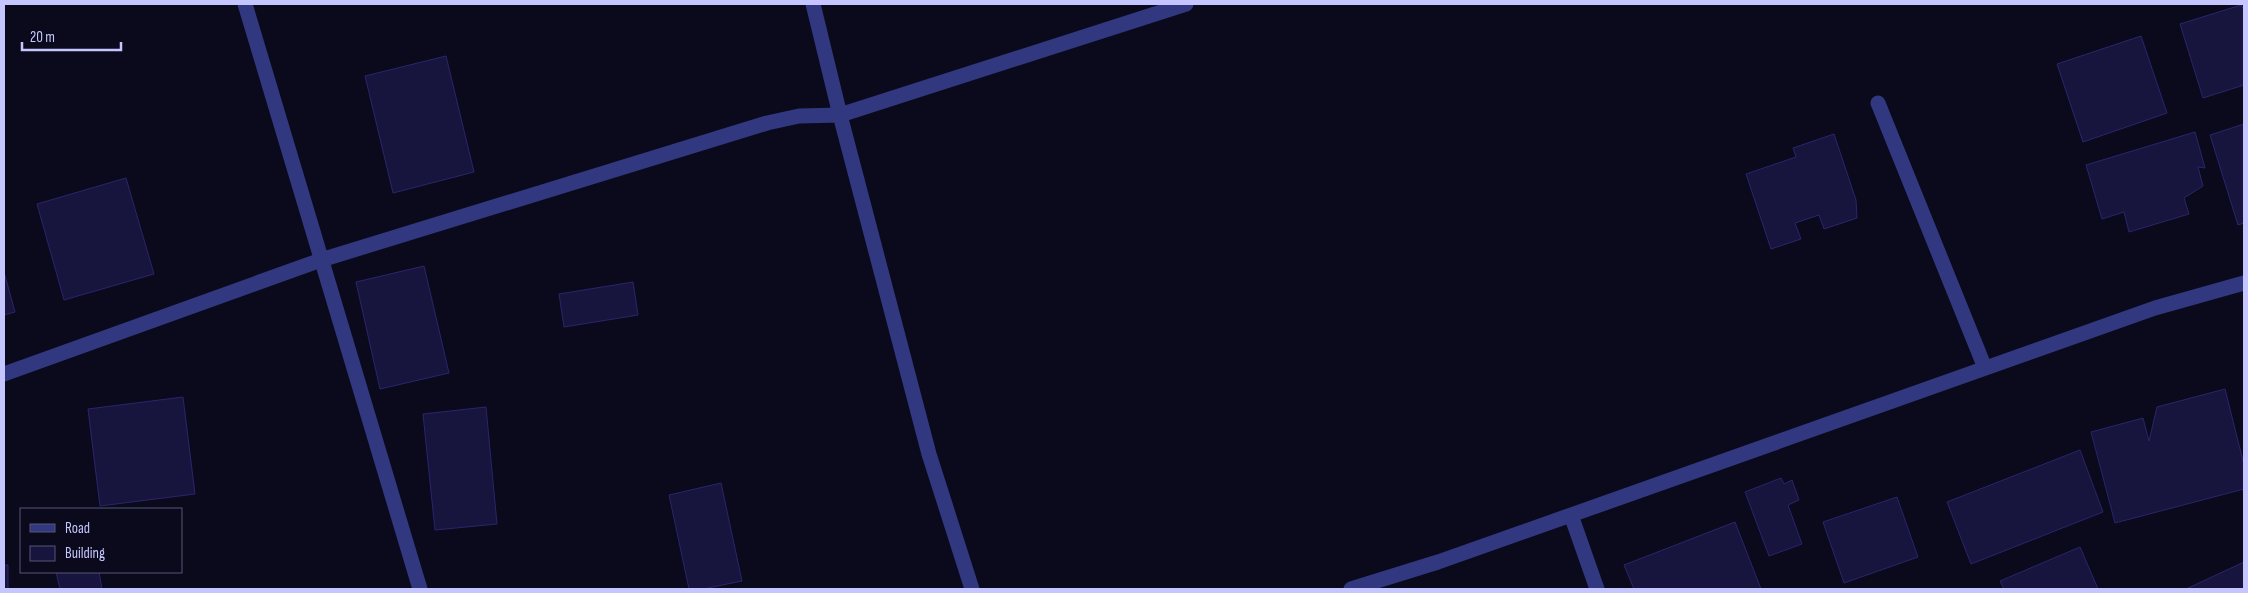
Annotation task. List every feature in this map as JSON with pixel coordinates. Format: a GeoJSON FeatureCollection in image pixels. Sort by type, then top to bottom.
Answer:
{"type":"FeatureCollection","features":[{"type":"Feature","properties":{"kind":"street"},"geometry":{"type":"LineString","coordinates":[[245,4],[420,589]]}},
{"type":"Feature","properties":{"kind":"street"},"geometry":{"type":"LineString","coordinates":[[813,4],[840,115],[929,454],[972,589]]}},
{"type":"Feature","properties":{"kind":"street"},"geometry":{"type":"LineString","coordinates":[[4,374],[322,260],[767,123],[799,116],[840,115],[1186,4]]}},
{"type":"Feature","properties":{"kind":"street"},"geometry":{"type":"LineString","coordinates":[[1878,103],[1985,368]]}},
{"type":"Feature","properties":{"kind":"street"},"geometry":{"type":"LineString","coordinates":[[1350,589],[1438,562],[2155,308],[2244,283]]}},
{"type":"Feature","properties":{"kind":"street"},"geometry":{"type":"LineString","coordinates":[[1571,515],[1597,589]]}},
{"type":"Feature","properties":{"kind":"building"},"geometry":{"type":"Polygon","coordinates":[[[2241,5],[2244,10],[2244,85],[2203,98],[2180,24],[2241,5]]]}},
{"type":"Feature","properties":{"kind":"building"},"geometry":{"type":"Polygon","coordinates":[[[2141,36],[2167,113],[2083,142],[2057,64],[2141,36]]]}},
{"type":"Feature","properties":{"kind":"building"},"geometry":{"type":"Polygon","coordinates":[[[446,56],[474,172],[393,193],[365,76],[446,56]]]}},
{"type":"Feature","properties":{"kind":"building"},"geometry":{"type":"Polygon","coordinates":[[[2244,124],[2244,223],[2238,225],[2210,135],[2244,124]]]}},
{"type":"Feature","properties":{"kind":"building"},"geometry":{"type":"Polygon","coordinates":[[[2195,132],[2205,168],[2198,167],[2203,186],[2184,198],[2189,214],[2129,232],[2124,212],[2102,219],[2086,165],[2195,132]]]}},
{"type":"Feature","properties":{"kind":"building"},"geometry":{"type":"Polygon","coordinates":[[[1834,134],[1856,200],[1857,218],[1824,229],[1819,215],[1795,223],[1801,239],[1771,249],[1746,174],[1796,157],[1793,148],[1834,134]]]}},
{"type":"Feature","properties":{"kind":"building"},"geometry":{"type":"Polygon","coordinates":[[[126,178],[154,274],[64,300],[37,204],[126,178]]]}},
{"type":"Feature","properties":{"kind":"building"},"geometry":{"type":"Polygon","coordinates":[[[424,266],[449,373],[380,389],[356,282],[424,266]]]}},
{"type":"Feature","properties":{"kind":"building"},"geometry":{"type":"Polygon","coordinates":[[[4,272],[15,312],[4,315],[4,272]]]}},
{"type":"Feature","properties":{"kind":"building"},"geometry":{"type":"Polygon","coordinates":[[[633,282],[638,315],[564,327],[559,294],[633,282]]]}},
{"type":"Feature","properties":{"kind":"building"},"geometry":{"type":"Polygon","coordinates":[[[2225,389],[2244,465],[2244,489],[2115,523],[2091,432],[2143,418],[2149,441],[2157,407],[2225,389]]]}},
{"type":"Feature","properties":{"kind":"building"},"geometry":{"type":"Polygon","coordinates":[[[183,397],[195,494],[100,506],[88,409],[183,397]]]}},
{"type":"Feature","properties":{"kind":"building"},"geometry":{"type":"Polygon","coordinates":[[[486,407],[497,524],[435,530],[423,414],[486,407]]]}},
{"type":"Feature","properties":{"kind":"building"},"geometry":{"type":"Polygon","coordinates":[[[2080,450],[2103,512],[1971,564],[1947,502],[2080,450]]]}},
{"type":"Feature","properties":{"kind":"building"},"geometry":{"type":"Polygon","coordinates":[[[1781,478],[1784,484],[1792,480],[1799,500],[1788,505],[1802,544],[1769,556],[1745,492],[1781,478]]]}},
{"type":"Feature","properties":{"kind":"building"},"geometry":{"type":"Polygon","coordinates":[[[721,483],[742,581],[703,589],[689,589],[669,495],[721,483]]]}},
{"type":"Feature","properties":{"kind":"building"},"geometry":{"type":"Polygon","coordinates":[[[1897,497],[1918,557],[1844,583],[1823,522],[1897,497]]]}},
{"type":"Feature","properties":{"kind":"building"},"geometry":{"type":"Polygon","coordinates":[[[1735,522],[1761,589],[1634,589],[1624,565],[1735,522]]]}},
{"type":"Feature","properties":{"kind":"building"},"geometry":{"type":"Polygon","coordinates":[[[2080,547],[2098,589],[2004,589],[2000,581],[2080,547]]]}},
{"type":"Feature","properties":{"kind":"building"},"geometry":{"type":"Polygon","coordinates":[[[2244,562],[2244,589],[2186,589],[2244,562]]]}},
{"type":"Feature","properties":{"kind":"building"},"geometry":{"type":"Polygon","coordinates":[[[4,565],[8,565],[8,589],[4,589],[4,565]]]}},
{"type":"Feature","properties":{"kind":"building"},"geometry":{"type":"Polygon","coordinates":[[[56,573],[99,573],[102,589],[60,589],[56,573]]]}}]}
